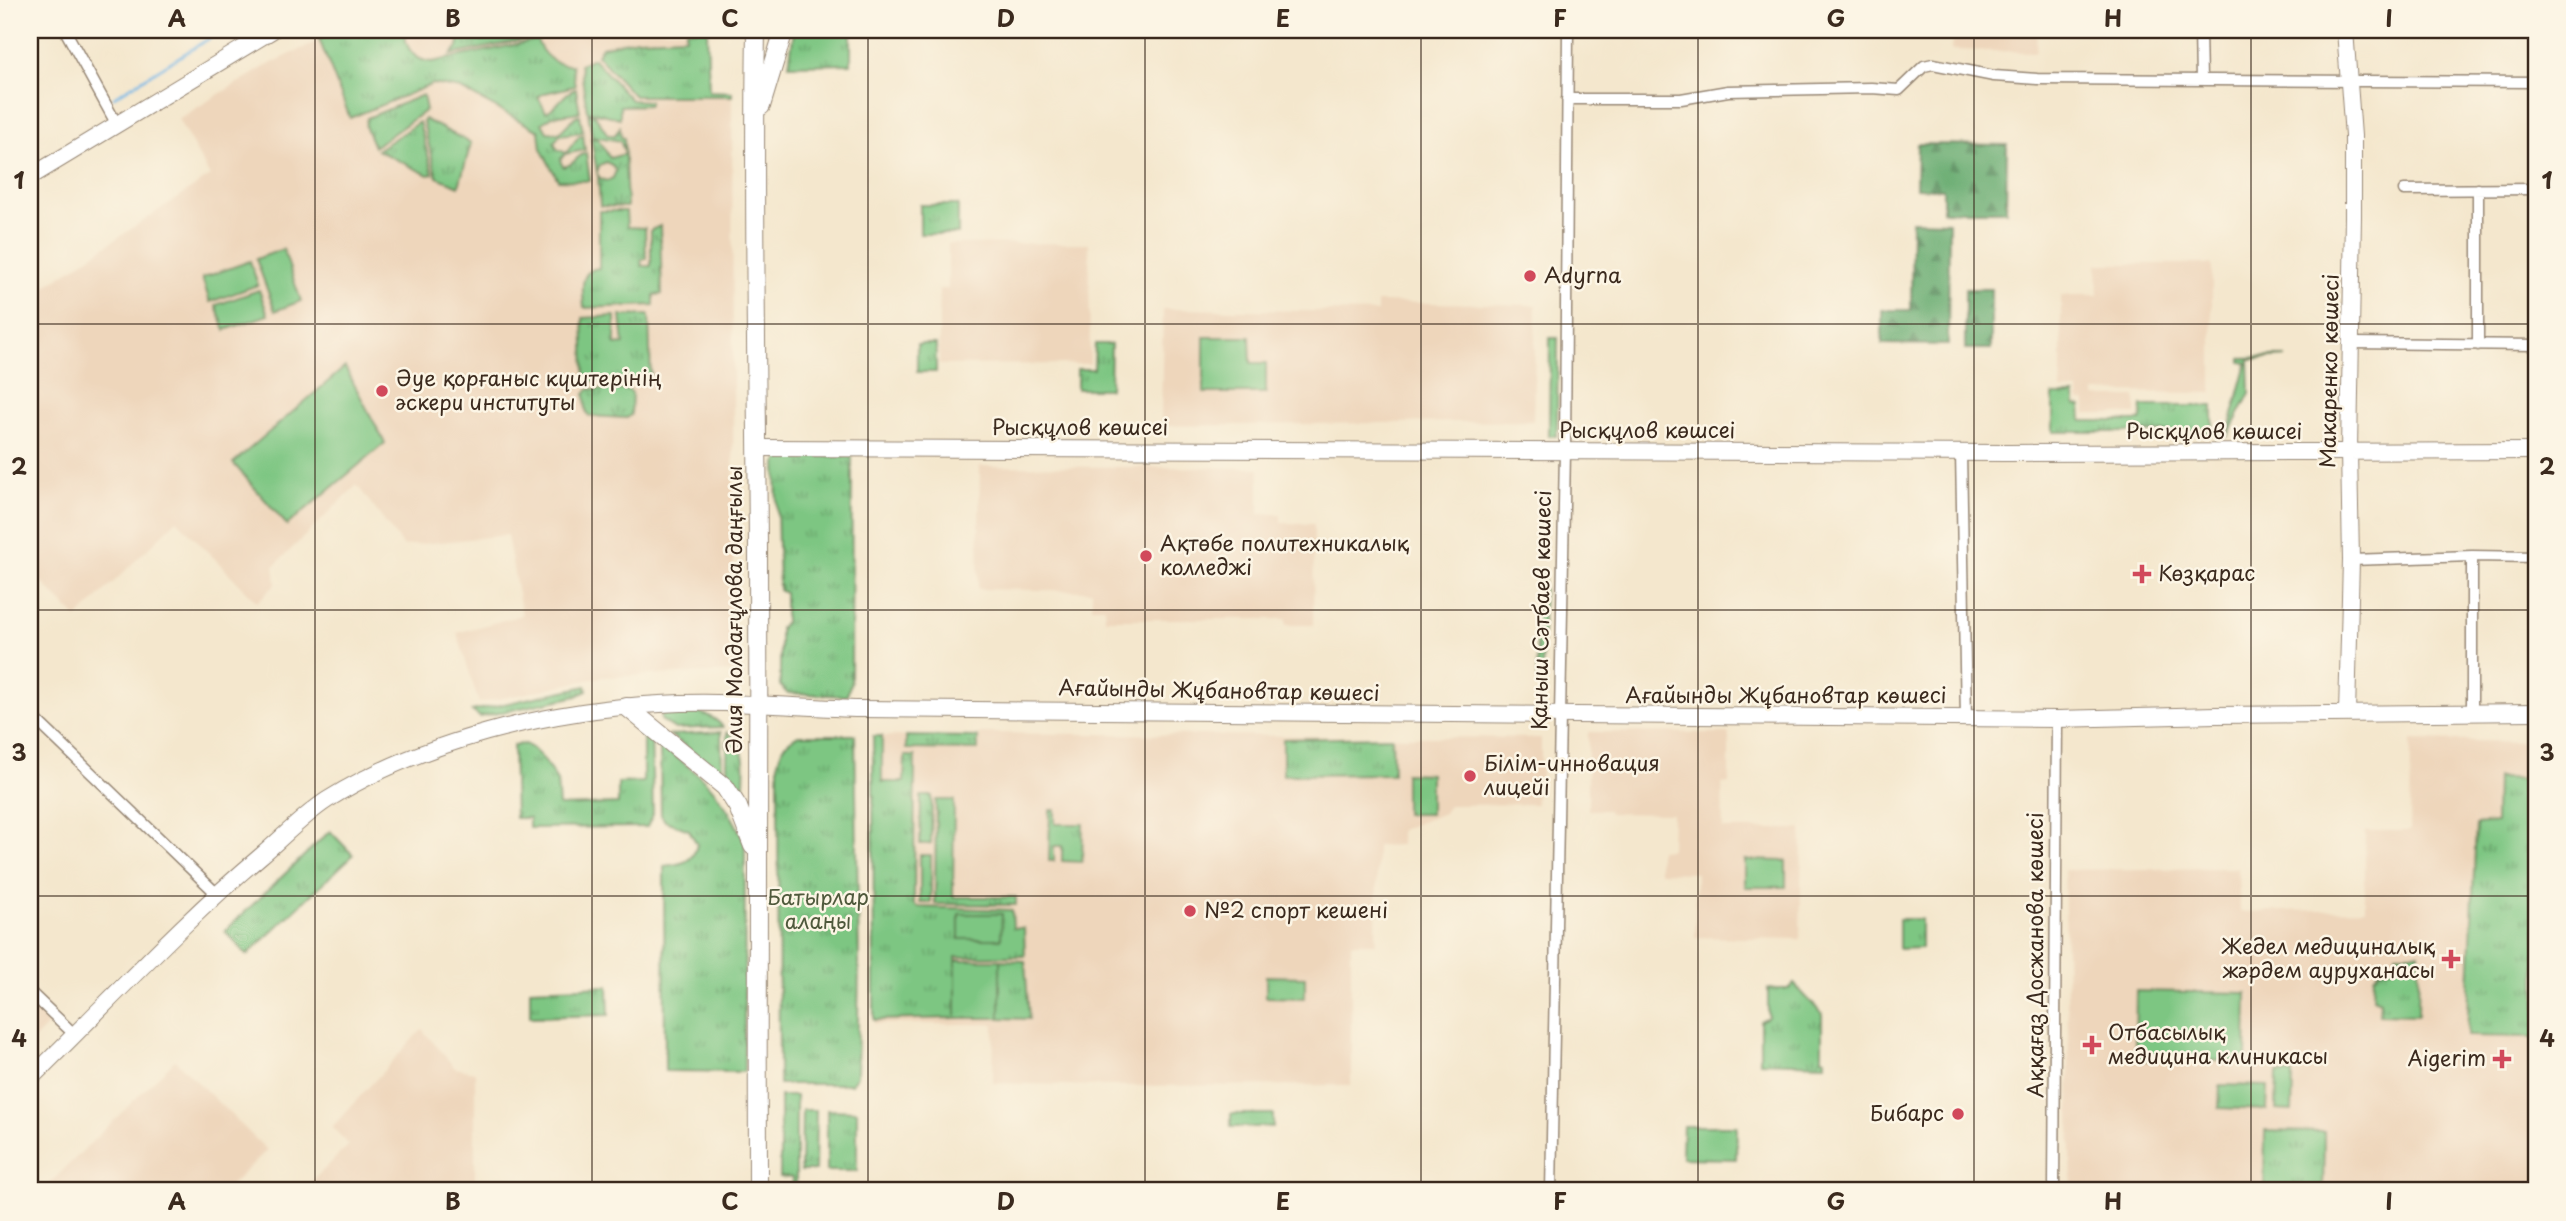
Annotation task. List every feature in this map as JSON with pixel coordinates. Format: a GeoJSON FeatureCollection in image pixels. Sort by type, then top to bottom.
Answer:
{"type":"FeatureCollection","features":[{"type":"Feature","properties":{"kind":"main road"},"geometry":{"type":"LineString","coordinates":[[747,30],[755,96]]}},
{"type":"Feature","properties":{"kind":"main road","name":"Әлия Молдағұлова даңғылы"},"geometry":{"type":"LineString","coordinates":[[756,30],[758,1191]]}},
{"type":"Feature","properties":{"kind":"main road"},"geometry":{"type":"LineString","coordinates":[[755,130],[784,30]]}},
{"type":"Feature","properties":{"kind":"main road"},"geometry":{"type":"LineString","coordinates":[[626,707],[725,787],[738,807],[756,854]]}},
{"type":"Feature","properties":{"kind":"street"},"geometry":{"type":"LineString","coordinates":[[65,30],[116,123]]}},
{"type":"Feature","properties":{"kind":"street"},"geometry":{"type":"LineString","coordinates":[[30,177],[273,30]]}},
{"type":"Feature","properties":{"kind":"street","name":"Қаныш Сәтбаев көшесі"},"geometry":{"type":"LineString","coordinates":[[1551,1191],[1565,452],[1568,30]]}},
{"type":"Feature","properties":{"kind":"street"},"geometry":{"type":"LineString","coordinates":[[2200,30],[2201,80]]}},
{"type":"Feature","properties":{"kind":"street","name":"Макаренко көшесі"},"geometry":{"type":"LineString","coordinates":[[2345,30],[2353,136],[2349,451],[2351,560],[2347,714]]}},
{"type":"Feature","properties":{"kind":"street"},"geometry":{"type":"LineString","coordinates":[[1567,99],[1681,99],[1728,91],[1899,89],[1924,66],[1933,64],[2015,78],[2536,82]]}},
{"type":"Feature","properties":{"kind":"street"},"geometry":{"type":"LineString","coordinates":[[2478,189],[2479,345]]}},
{"type":"Feature","properties":{"kind":"street"},"geometry":{"type":"LineString","coordinates":[[2404,190],[2536,189]]}},
{"type":"Feature","properties":{"kind":"street"},"geometry":{"type":"LineString","coordinates":[[2352,343],[2536,345]]}},
{"type":"Feature","properties":{"kind":"street","name":"Рысқұлов көшсеі"},"geometry":{"type":"LineString","coordinates":[[757,448],[1961,453],[2536,451]]}},
{"type":"Feature","properties":{"kind":"street"},"geometry":{"type":"LineString","coordinates":[[1961,453],[1966,718]]}},
{"type":"Feature","properties":{"kind":"street"},"geometry":{"type":"LineString","coordinates":[[2472,556],[2472,711]]}},
{"type":"Feature","properties":{"kind":"street"},"geometry":{"type":"LineString","coordinates":[[2351,560],[2536,557]]}},
{"type":"Feature","properties":{"kind":"street","name":"Ағайынды Жұбановтар көшесі"},"geometry":{"type":"LineString","coordinates":[[30,1079],[216,893],[325,801],[427,750],[500,729],[626,707],[691,703],[861,709],[2057,719],[2536,712]]}},
{"type":"Feature","properties":{"kind":"street"},"geometry":{"type":"LineString","coordinates":[[30,714],[216,893]]}},
{"type":"Feature","properties":{"kind":"street","name":"Аққағаз Досжанова көшесі"},"geometry":{"type":"LineString","coordinates":[[2054,1191],[2057,719]]}},
{"type":"Feature","properties":{"kind":"street"},"geometry":{"type":"LineString","coordinates":[[30,992],[75,1035]]}},
{"type":"Feature","properties":{"kind":"shaded area","name":"Әуе қорғаныс күштерінің әскери институты"},"geometry":{"type":"Polygon","coordinates":[[[341,30],[707,30],[709,91],[732,92],[734,672],[602,677],[479,703],[457,633],[522,615],[507,535],[403,546],[357,485],[274,566],[276,584],[257,602],[177,520],[77,618],[30,570],[30,297],[210,176],[178,119],[266,66],[341,30]]]}},
{"type":"Feature","properties":{"kind":"shaded area"},"geometry":{"type":"Polygon","coordinates":[[[1953,30],[2037,30],[2036,52],[1952,50],[1953,30]]]}},
{"type":"Feature","properties":{"kind":"shaded area"},"geometry":{"type":"Polygon","coordinates":[[[1089,243],[1090,364],[939,365],[939,289],[948,289],[948,244],[1089,243]]]}},
{"type":"Feature","properties":{"kind":"shaded area"},"geometry":{"type":"Polygon","coordinates":[[[2097,264],[2212,264],[2212,393],[2095,392],[2095,397],[2136,397],[2136,414],[2086,414],[2086,402],[2079,401],[2079,391],[2061,390],[2061,295],[2098,295],[2097,264]]]}},
{"type":"Feature","properties":{"kind":"shaded area"},"geometry":{"type":"Polygon","coordinates":[[[1377,302],[1536,305],[1533,421],[1161,426],[1163,309],[1377,312],[1377,302]]]}},
{"type":"Feature","properties":{"kind":"shaded area","name":"Ақтөбе политехникалық колледжі"},"geometry":{"type":"Polygon","coordinates":[[[980,466],[1259,468],[1259,514],[1281,514],[1281,523],[1314,524],[1313,625],[1286,625],[1286,619],[1105,619],[1105,607],[1092,607],[1092,591],[978,589],[980,466]]]}},
{"type":"Feature","properties":{"kind":"shaded area"},"geometry":{"type":"Polygon","coordinates":[[[1588,732],[1729,733],[1729,783],[1722,784],[1723,829],[1802,829],[1800,939],[1695,937],[1696,873],[1659,872],[1659,850],[1671,849],[1672,814],[1588,810],[1588,732]]]}},
{"type":"Feature","properties":{"kind":"shaded area"},"geometry":{"type":"Polygon","coordinates":[[[981,733],[1541,738],[1541,783],[1536,784],[1536,804],[1449,805],[1444,813],[1400,830],[1400,845],[1377,846],[1376,943],[1351,943],[1351,1085],[1096,1086],[993,1083],[994,1024],[874,1024],[873,736],[977,737],[981,733]]]}},
{"type":"Feature","properties":{"kind":"shaded area"},"geometry":{"type":"Polygon","coordinates":[[[2411,740],[2536,742],[2536,1191],[2072,1191],[2064,870],[2238,868],[2240,912],[2365,909],[2365,831],[2410,831],[2411,740]]]}},
{"type":"Feature","properties":{"kind":"shaded area"},"geometry":{"type":"Polygon","coordinates":[[[30,999],[52,1021],[30,1044],[30,999]]]}},
{"type":"Feature","properties":{"kind":"shaded area"},"geometry":{"type":"Polygon","coordinates":[[[422,1029],[455,1068],[475,1072],[475,1191],[302,1191],[349,1145],[332,1127],[422,1029]]]}},
{"type":"Feature","properties":{"kind":"shaded area"},"geometry":{"type":"Polygon","coordinates":[[[175,1060],[267,1150],[225,1191],[42,1191],[175,1060]]]}},
{"type":"Feature","properties":{"kind":"green space"},"geometry":{"type":"Polygon","coordinates":[[[342,30],[405,30],[406,42],[411,52],[420,59],[432,62],[537,40],[550,58],[560,64],[572,65],[575,86],[538,97],[546,112],[576,89],[580,112],[553,116],[542,123],[547,132],[559,133],[580,115],[583,132],[560,135],[554,142],[557,149],[566,153],[579,136],[583,135],[585,150],[565,154],[560,160],[563,167],[567,166],[586,153],[590,181],[558,180],[541,149],[539,131],[461,89],[433,84],[350,118],[319,39],[342,30]]]}},
{"type":"Feature","properties":{"kind":"green space"},"geometry":{"type":"Polygon","coordinates":[[[461,30],[474,30],[476,38],[484,41],[493,34],[535,32],[536,37],[451,55],[458,47],[461,30]]]}},
{"type":"Feature","properties":{"kind":"green space"},"geometry":{"type":"Polygon","coordinates":[[[686,30],[707,30],[709,91],[732,92],[732,96],[634,96],[597,55],[602,47],[636,39],[686,37],[686,30]]]}},
{"type":"Feature","properties":{"kind":"green space"},"geometry":{"type":"Polygon","coordinates":[[[794,30],[851,30],[851,64],[789,65],[794,30]]]}},
{"type":"Feature","properties":{"kind":"green space"},"geometry":{"type":"Polygon","coordinates":[[[593,58],[631,100],[649,101],[649,105],[620,106],[620,118],[587,111],[580,64],[593,58]]]}},
{"type":"Feature","properties":{"kind":"green space"},"geometry":{"type":"Polygon","coordinates":[[[423,95],[426,110],[374,147],[365,126],[367,118],[423,95]]]}},
{"type":"Feature","properties":{"kind":"green space"},"geometry":{"type":"Polygon","coordinates":[[[588,113],[595,115],[608,135],[615,135],[620,127],[625,153],[620,141],[592,136],[588,113]]]}},
{"type":"Feature","properties":{"kind":"green space"},"geometry":{"type":"Polygon","coordinates":[[[424,119],[471,143],[459,186],[437,177],[424,119]]]}},
{"type":"Feature","properties":{"kind":"green space"},"geometry":{"type":"Polygon","coordinates":[[[419,122],[433,174],[428,175],[377,150],[419,122]]]}},
{"type":"Feature","properties":{"kind":"green space"},"geometry":{"type":"Polygon","coordinates":[[[591,138],[598,139],[610,158],[625,154],[627,207],[600,206],[598,175],[607,181],[613,178],[616,171],[606,162],[600,165],[597,172],[591,138]]]}},
{"type":"Feature","properties":{"kind":"green space"},"geometry":{"type":"Polygon","coordinates":[[[1917,144],[2007,145],[2006,211],[1943,211],[1943,189],[1916,188],[1917,144]]]}},
{"type":"Feature","properties":{"kind":"green space"},"geometry":{"type":"Polygon","coordinates":[[[920,205],[958,205],[958,234],[920,234],[920,205]]]}},
{"type":"Feature","properties":{"kind":"green space"},"geometry":{"type":"Polygon","coordinates":[[[599,211],[626,211],[627,227],[645,228],[646,259],[641,260],[642,266],[651,266],[651,230],[660,226],[662,294],[654,295],[654,305],[584,308],[583,282],[588,273],[599,268],[599,211]]]}},
{"type":"Feature","properties":{"kind":"green space"},"geometry":{"type":"Polygon","coordinates":[[[1912,221],[1949,222],[1948,345],[1882,344],[1882,310],[1911,310],[1912,221]]]}},
{"type":"Feature","properties":{"kind":"green space"},"geometry":{"type":"Polygon","coordinates":[[[283,249],[301,301],[275,311],[256,259],[283,249]]]}},
{"type":"Feature","properties":{"kind":"green space"},"geometry":{"type":"Polygon","coordinates":[[[250,261],[258,285],[210,302],[202,278],[250,261]]]}},
{"type":"Feature","properties":{"kind":"green space"},"geometry":{"type":"Polygon","coordinates":[[[1965,289],[1991,289],[1991,349],[1965,349],[1965,289]]]}},
{"type":"Feature","properties":{"kind":"green space"},"geometry":{"type":"Polygon","coordinates":[[[259,290],[268,315],[225,330],[216,305],[259,290]]]}},
{"type":"Feature","properties":{"kind":"green space"},"geometry":{"type":"Polygon","coordinates":[[[649,315],[651,381],[589,381],[585,373],[583,318],[615,316],[615,345],[624,344],[621,316],[649,315]]]}},
{"type":"Feature","properties":{"kind":"green space"},"geometry":{"type":"Polygon","coordinates":[[[1204,337],[1250,337],[1251,363],[1266,363],[1266,393],[1204,393],[1204,337]]]}},
{"type":"Feature","properties":{"kind":"green space"},"geometry":{"type":"Polygon","coordinates":[[[1550,338],[1558,338],[1557,436],[1549,436],[1550,338]]]}},
{"type":"Feature","properties":{"kind":"green space"},"geometry":{"type":"Polygon","coordinates":[[[917,344],[936,344],[936,372],[917,372],[917,344]]]}},
{"type":"Feature","properties":{"kind":"green space"},"geometry":{"type":"Polygon","coordinates":[[[1095,344],[1111,344],[1110,389],[1077,389],[1077,369],[1094,369],[1095,344]]]}},
{"type":"Feature","properties":{"kind":"green space"},"geometry":{"type":"Polygon","coordinates":[[[2287,357],[2249,359],[2250,393],[2227,437],[2247,363],[2241,362],[2241,358],[2287,357]]]}},
{"type":"Feature","properties":{"kind":"green space"},"geometry":{"type":"Polygon","coordinates":[[[345,367],[385,443],[287,525],[233,463],[345,367]]]}},
{"type":"Feature","properties":{"kind":"green space"},"geometry":{"type":"Polygon","coordinates":[[[589,389],[629,390],[632,393],[631,415],[626,418],[589,416],[585,394],[589,389]]]}},
{"type":"Feature","properties":{"kind":"green space"},"geometry":{"type":"Polygon","coordinates":[[[2053,395],[2075,395],[2075,405],[2081,406],[2082,421],[2141,421],[2142,406],[2213,406],[2213,432],[2053,432],[2053,395]]]}},
{"type":"Feature","properties":{"kind":"green space"},"geometry":{"type":"Polygon","coordinates":[[[852,456],[851,681],[847,696],[787,693],[780,685],[780,628],[785,622],[785,593],[779,590],[776,463],[781,458],[852,456]]]}},
{"type":"Feature","properties":{"kind":"green space"},"geometry":{"type":"Polygon","coordinates":[[[1536,572],[1544,572],[1542,680],[1537,680],[1536,572]]]}},
{"type":"Feature","properties":{"kind":"green space"},"geometry":{"type":"Polygon","coordinates":[[[586,686],[587,691],[577,696],[480,717],[472,711],[586,686]]]}},
{"type":"Feature","properties":{"kind":"green space"},"geometry":{"type":"Polygon","coordinates":[[[668,710],[705,714],[723,727],[675,729],[661,720],[661,716],[668,710]]]}},
{"type":"Feature","properties":{"kind":"green space"},"geometry":{"type":"Polygon","coordinates":[[[651,729],[653,814],[647,827],[529,828],[529,818],[515,818],[513,745],[525,744],[543,759],[557,781],[559,806],[618,804],[618,783],[643,782],[643,730],[651,729]]]}},
{"type":"Feature","properties":{"kind":"green space"},"geometry":{"type":"Polygon","coordinates":[[[721,732],[722,774],[670,735],[721,732]]]}},
{"type":"Feature","properties":{"kind":"green space"},"geometry":{"type":"Polygon","coordinates":[[[727,732],[740,746],[743,755],[743,803],[727,779],[727,732]]]}},
{"type":"Feature","properties":{"kind":"green space","name":"Батырлар алаңы"},"geometry":{"type":"Polygon","coordinates":[[[798,735],[855,735],[859,964],[857,1076],[851,1084],[779,1084],[778,762],[785,746],[798,735]]]}},
{"type":"Feature","properties":{"kind":"green space"},"geometry":{"type":"Polygon","coordinates":[[[873,736],[882,736],[882,782],[904,782],[905,756],[915,756],[914,904],[917,907],[1012,910],[1013,928],[1024,928],[1025,956],[956,957],[956,1018],[874,1020],[873,736]]]}},
{"type":"Feature","properties":{"kind":"green space"},"geometry":{"type":"Polygon","coordinates":[[[906,736],[978,737],[978,750],[906,749],[906,736]]]}},
{"type":"Feature","properties":{"kind":"green space"},"geometry":{"type":"Polygon","coordinates":[[[1392,737],[1393,774],[1283,775],[1283,739],[1392,737]]]}},
{"type":"Feature","properties":{"kind":"green space"},"geometry":{"type":"Polygon","coordinates":[[[660,746],[711,787],[729,811],[745,843],[744,1072],[665,1071],[664,866],[690,859],[697,844],[689,830],[665,821],[661,815],[660,746]]]}},
{"type":"Feature","properties":{"kind":"green space"},"geometry":{"type":"Polygon","coordinates":[[[1405,773],[1430,774],[1430,814],[1405,814],[1405,773]]]}},
{"type":"Feature","properties":{"kind":"green space"},"geometry":{"type":"Polygon","coordinates":[[[2496,778],[2536,779],[2536,1037],[2467,1036],[2476,825],[2495,823],[2496,778]]]}},
{"type":"Feature","properties":{"kind":"green space"},"geometry":{"type":"Polygon","coordinates":[[[921,796],[932,796],[931,844],[920,844],[921,796]]]}},
{"type":"Feature","properties":{"kind":"green space"},"geometry":{"type":"Polygon","coordinates":[[[936,800],[954,800],[953,897],[1016,897],[1016,905],[935,904],[936,800]]]}},
{"type":"Feature","properties":{"kind":"green space"},"geometry":{"type":"Polygon","coordinates":[[[1050,810],[1055,810],[1055,824],[1083,824],[1082,862],[1062,861],[1062,846],[1054,846],[1054,861],[1049,861],[1050,810]]]}},
{"type":"Feature","properties":{"kind":"green space"},"geometry":{"type":"Polygon","coordinates":[[[330,831],[353,855],[247,955],[225,931],[330,831]]]}},
{"type":"Feature","properties":{"kind":"green space"},"geometry":{"type":"Polygon","coordinates":[[[920,855],[931,855],[931,903],[920,903],[920,855]]]}},
{"type":"Feature","properties":{"kind":"green space"},"geometry":{"type":"Polygon","coordinates":[[[1745,860],[1786,861],[1786,887],[1745,887],[1745,860]]]}},
{"type":"Feature","properties":{"kind":"green space"},"geometry":{"type":"Polygon","coordinates":[[[959,914],[1002,914],[1001,939],[959,939],[959,914]]]}},
{"type":"Feature","properties":{"kind":"green space"},"geometry":{"type":"Polygon","coordinates":[[[1899,919],[1921,919],[1921,948],[1899,949],[1899,919]]]}},
{"type":"Feature","properties":{"kind":"green space"},"geometry":{"type":"Polygon","coordinates":[[[2396,953],[2419,953],[2418,1015],[2379,1014],[2380,1001],[2373,998],[2374,976],[2380,969],[2395,968],[2396,953]]]}},
{"type":"Feature","properties":{"kind":"green space"},"geometry":{"type":"Polygon","coordinates":[[[956,960],[1000,960],[1000,1018],[956,1018],[956,960]]]}},
{"type":"Feature","properties":{"kind":"green space"},"geometry":{"type":"Polygon","coordinates":[[[1000,960],[1025,961],[1029,1019],[1000,1018],[1000,960]]]}},
{"type":"Feature","properties":{"kind":"green space"},"geometry":{"type":"Polygon","coordinates":[[[1266,976],[1305,977],[1305,998],[1266,997],[1266,976]]]}},
{"type":"Feature","properties":{"kind":"green space"},"geometry":{"type":"Polygon","coordinates":[[[1794,984],[1822,1014],[1822,1058],[1825,1059],[1825,1064],[1760,1062],[1760,1021],[1768,1017],[1768,989],[1789,989],[1794,984]]]}},
{"type":"Feature","properties":{"kind":"green space"},"geometry":{"type":"Polygon","coordinates":[[[608,986],[609,1015],[530,1017],[530,989],[608,986]]]}},
{"type":"Feature","properties":{"kind":"green space"},"geometry":{"type":"Polygon","coordinates":[[[2136,991],[2247,993],[2246,1061],[2135,1060],[2136,991]]]}},
{"type":"Feature","properties":{"kind":"green space"},"geometry":{"type":"Polygon","coordinates":[[[2277,1073],[2293,1074],[2292,1111],[2276,1110],[2277,1073]]]}},
{"type":"Feature","properties":{"kind":"green space"},"geometry":{"type":"Polygon","coordinates":[[[2220,1085],[2268,1086],[2267,1110],[2219,1108],[2220,1085]]]}},
{"type":"Feature","properties":{"kind":"green space"},"geometry":{"type":"Polygon","coordinates":[[[780,1096],[796,1096],[796,1191],[792,1191],[792,1178],[780,1177],[780,1096]]]}},
{"type":"Feature","properties":{"kind":"green space"},"geometry":{"type":"Polygon","coordinates":[[[802,1110],[816,1110],[815,1171],[801,1171],[802,1110]]]}},
{"type":"Feature","properties":{"kind":"green space"},"geometry":{"type":"Polygon","coordinates":[[[827,1110],[857,1111],[857,1171],[827,1171],[827,1110]]]}},
{"type":"Feature","properties":{"kind":"green space"},"geometry":{"type":"Polygon","coordinates":[[[1231,1114],[1273,1114],[1273,1127],[1231,1127],[1231,1114]]]}},
{"type":"Feature","properties":{"kind":"green space"},"geometry":{"type":"Polygon","coordinates":[[[1683,1126],[1737,1126],[1736,1159],[1682,1158],[1683,1126]]]}},
{"type":"Feature","properties":{"kind":"green space"},"geometry":{"type":"Polygon","coordinates":[[[2265,1131],[2324,1132],[2323,1191],[2264,1191],[2265,1131]]]}},
{"type":"Feature","properties":{"kind":"waterway"},"geometry":{"type":"LineString","coordinates":[[114,97],[223,30]]}},
{"type":"Feature","properties":{"kind":"place","name":"Adyrna"},"geometry":{"type":"Point","coordinates":[1530,276]}},
{"type":"Feature","properties":{"kind":"place","name":"Әуе қорғаныс күштерінің әскери институты"},"geometry":{"type":"Point","coordinates":[382,391]}},
{"type":"Feature","properties":{"kind":"place","name":"Ақтөбе политехникалық колледжі"},"geometry":{"type":"Point","coordinates":[1146,556]}},
{"type":"Feature","properties":{"kind":"place","name":"Көзқарас"},"geometry":{"type":"Point","coordinates":[2142,574]}},
{"type":"Feature","properties":{"kind":"place","name":"Білім-инновация лицейі"},"geometry":{"type":"Point","coordinates":[1470,776]}},
{"type":"Feature","properties":{"kind":"place","name":"№2 спорт кешені"},"geometry":{"type":"Point","coordinates":[1190,911]}},
{"type":"Feature","properties":{"kind":"place","name":"Жедел медициналық жәрдем ауруханасы"},"geometry":{"type":"Point","coordinates":[2451,959]}},
{"type":"Feature","properties":{"kind":"place","name":"Отбасылық медицина клиникасы"},"geometry":{"type":"Point","coordinates":[2092,1045]}},
{"type":"Feature","properties":{"kind":"place","name":"Aigerim"},"geometry":{"type":"Point","coordinates":[2502,1059]}},
{"type":"Feature","properties":{"kind":"place","name":"Бибарс"},"geometry":{"type":"Point","coordinates":[1958,1114]}}]}
